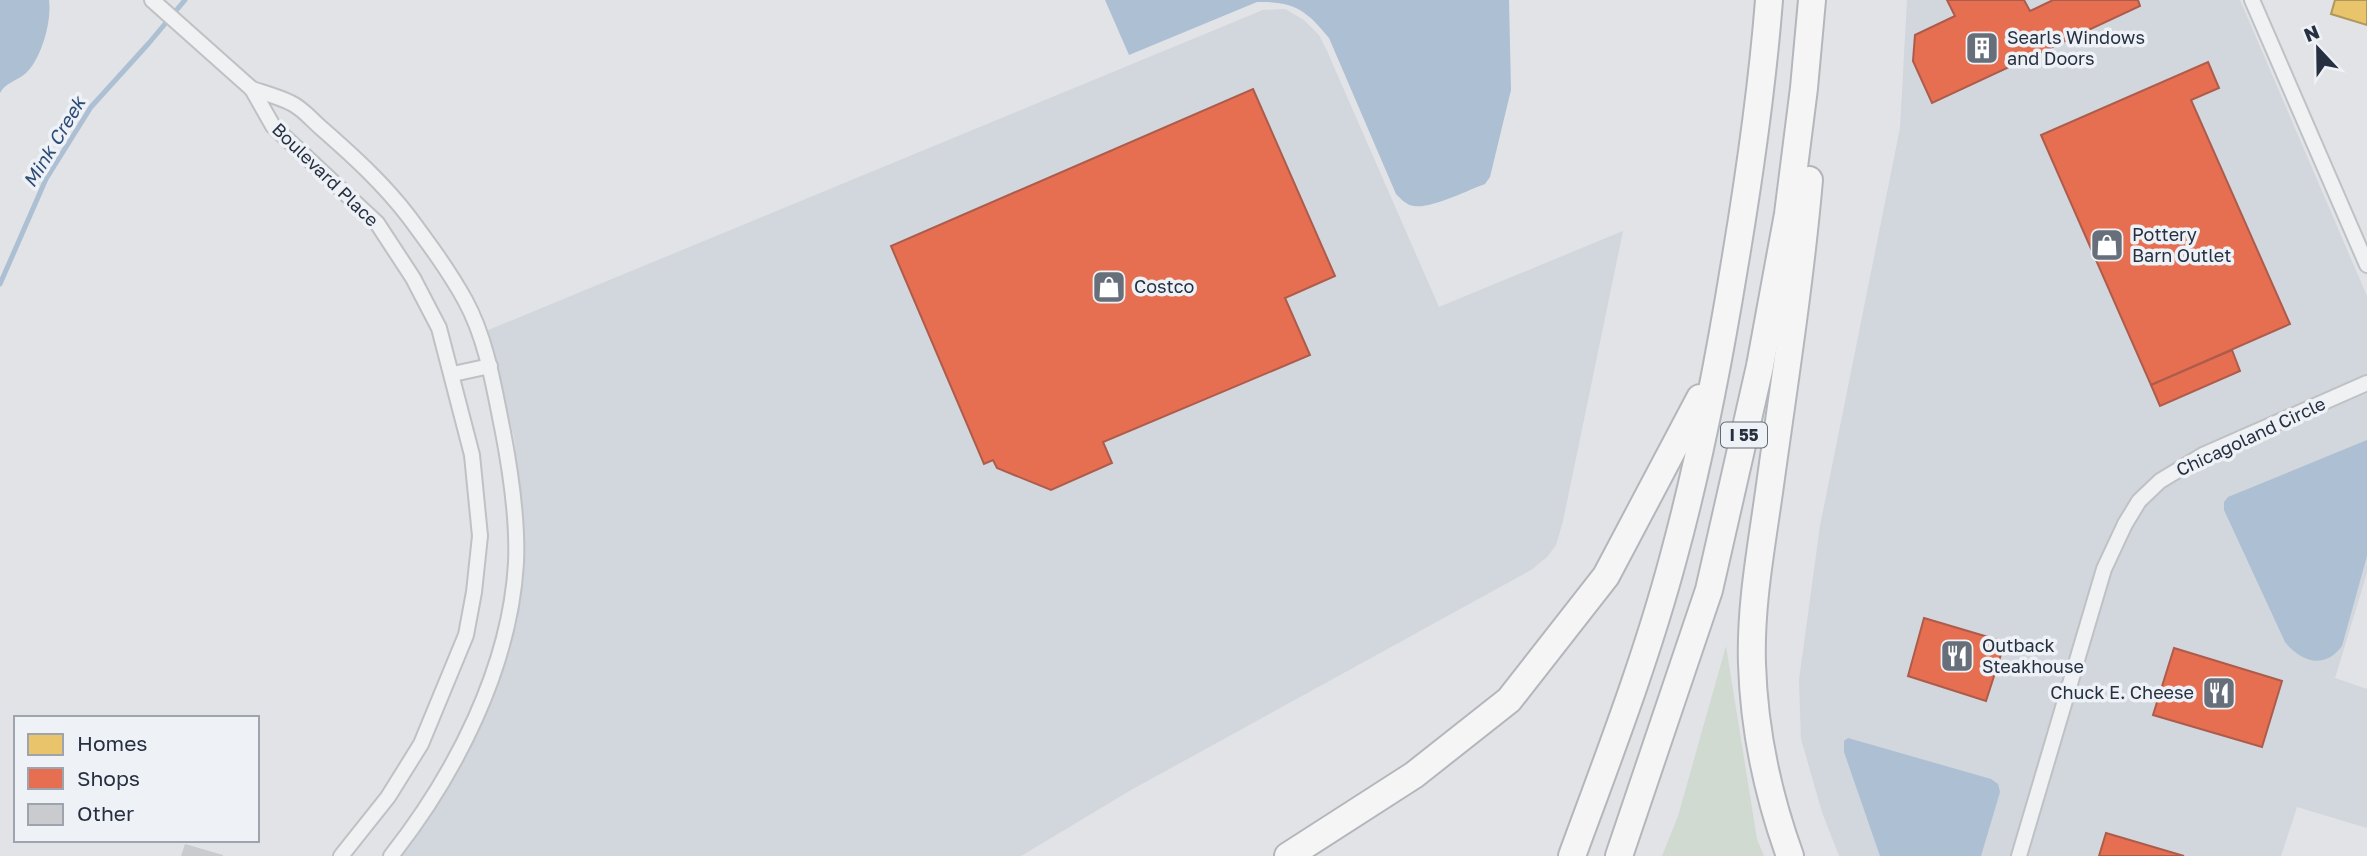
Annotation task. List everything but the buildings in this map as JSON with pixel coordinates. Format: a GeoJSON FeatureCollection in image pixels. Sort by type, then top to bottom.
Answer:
{"type":"FeatureCollection","features":[{"type":"Feature","properties":{"kind":"highway","name":"I 55"},"geometry":{"type":"LineString","coordinates":[[1572,856],[1636,678],[1673,559],[1718,366],[1751,169],[1769,0]]}},
{"type":"Feature","properties":{"kind":"highway","name":"I 55"},"geometry":{"type":"LineString","coordinates":[[1619,856],[1709,590],[1762,353],[1788,214],[1812,0]]}},
{"type":"Feature","properties":{"kind":"highway"},"geometry":{"type":"LineString","coordinates":[[1790,856],[1774,813],[1758,728],[1752,664],[1755,591],[1803,248],[1811,155],[1804,88]]}},
{"type":"Feature","properties":{"kind":"highway"},"geometry":{"type":"LineString","coordinates":[[1288,856],[1414,775],[1508,701],[1606,576],[1718,366]]}},
{"type":"Feature","properties":{"kind":"street"},"geometry":{"type":"LineString","coordinates":[[152,0],[251,89]]}},
{"type":"Feature","properties":{"kind":"street"},"geometry":{"type":"LineString","coordinates":[[2252,0],[2367,265]]}},
{"type":"Feature","properties":{"kind":"street","name":"Boulevard Place"},"geometry":{"type":"LineString","coordinates":[[251,89],[293,103],[387,188],[432,248],[466,302],[490,366],[506,449],[516,527],[516,565],[506,626],[471,733],[438,790],[391,856]]}},
{"type":"Feature","properties":{"kind":"street","name":"Boulevard Place"},"geometry":{"type":"LineString","coordinates":[[251,89],[273,126],[377,223],[414,278],[439,327],[472,455],[480,536],[466,635],[421,744],[388,797],[341,856]]}},
{"type":"Feature","properties":{"kind":"street"},"geometry":{"type":"LineString","coordinates":[[453,374],[490,366]]}},
{"type":"Feature","properties":{"kind":"street","name":"Chicagoland Circle"},"geometry":{"type":"LineString","coordinates":[[2019,856],[2104,569],[2125,524],[2140,502],[2160,481],[2203,455],[2367,383]]}},
{"type":"Feature","properties":{"kind":"shaded area"},"geometry":{"type":"Polygon","coordinates":[[[1907,0],[2240,0],[2367,296],[2367,573],[2335,678],[2367,689],[2367,828],[2297,807],[2281,856],[1839,856],[1822,812],[1801,739],[1799,680],[1820,526],[1900,128],[1907,0]]]}},
{"type":"Feature","properties":{"kind":"shaded area"},"geometry":{"type":"Polygon","coordinates":[[[1285,9],[1304,20],[1319,35],[1439,307],[1623,231],[1563,521],[1556,545],[1547,557],[1531,570],[1131,790],[1021,856],[400,856],[437,806],[517,623],[525,537],[514,437],[486,331],[1263,10],[1285,9]]]}},
{"type":"Feature","properties":{"kind":"shaded area"},"geometry":{"type":"Polygon","coordinates":[[[1726,646],[1757,839],[1764,856],[1662,856],[1678,816],[1726,646]]]}},
{"type":"Feature","properties":{"kind":"water"},"geometry":{"type":"Polygon","coordinates":[[[0,0],[49,0],[50,8],[45,38],[37,58],[26,73],[5,86],[0,93],[0,0]]]}},
{"type":"Feature","properties":{"kind":"water"},"geometry":{"type":"Polygon","coordinates":[[[1105,0],[1509,0],[1511,90],[1490,177],[1485,184],[1430,205],[1414,206],[1402,200],[1396,194],[1329,38],[1314,20],[1298,9],[1280,3],[1257,2],[1129,55],[1105,0]]]}},
{"type":"Feature","properties":{"kind":"water"},"geometry":{"type":"Polygon","coordinates":[[[2367,440],[2367,556],[2342,646],[2328,658],[2306,659],[2285,642],[2224,510],[2224,502],[2228,497],[2367,440]]]}},
{"type":"Feature","properties":{"kind":"water"},"geometry":{"type":"Polygon","coordinates":[[[1848,738],[1991,779],[1998,784],[2000,792],[1981,856],[1880,856],[1844,752],[1844,741],[1848,738]]]}},
{"type":"Feature","properties":{"kind":"waterway","name":"Mink Creek"},"geometry":{"type":"LineString","coordinates":[[0,284],[46,179],[91,107],[185,0]]}},
{"type":"Feature","properties":{"kind":"place","name":"Searls Windows and Doors"},"geometry":{"type":"Point","coordinates":[1982,48]}},
{"type":"Feature","properties":{"kind":"place","name":"Pottery Barn Outlet"},"geometry":{"type":"Point","coordinates":[2107,245]}},
{"type":"Feature","properties":{"kind":"place","name":"Costco"},"geometry":{"type":"Point","coordinates":[1109,287]}},
{"type":"Feature","properties":{"kind":"place","name":"Outback Steakhouse"},"geometry":{"type":"Point","coordinates":[1957,656]}},
{"type":"Feature","properties":{"kind":"place","name":"Chuck E. Cheese"},"geometry":{"type":"Point","coordinates":[2219,693]}}]}
